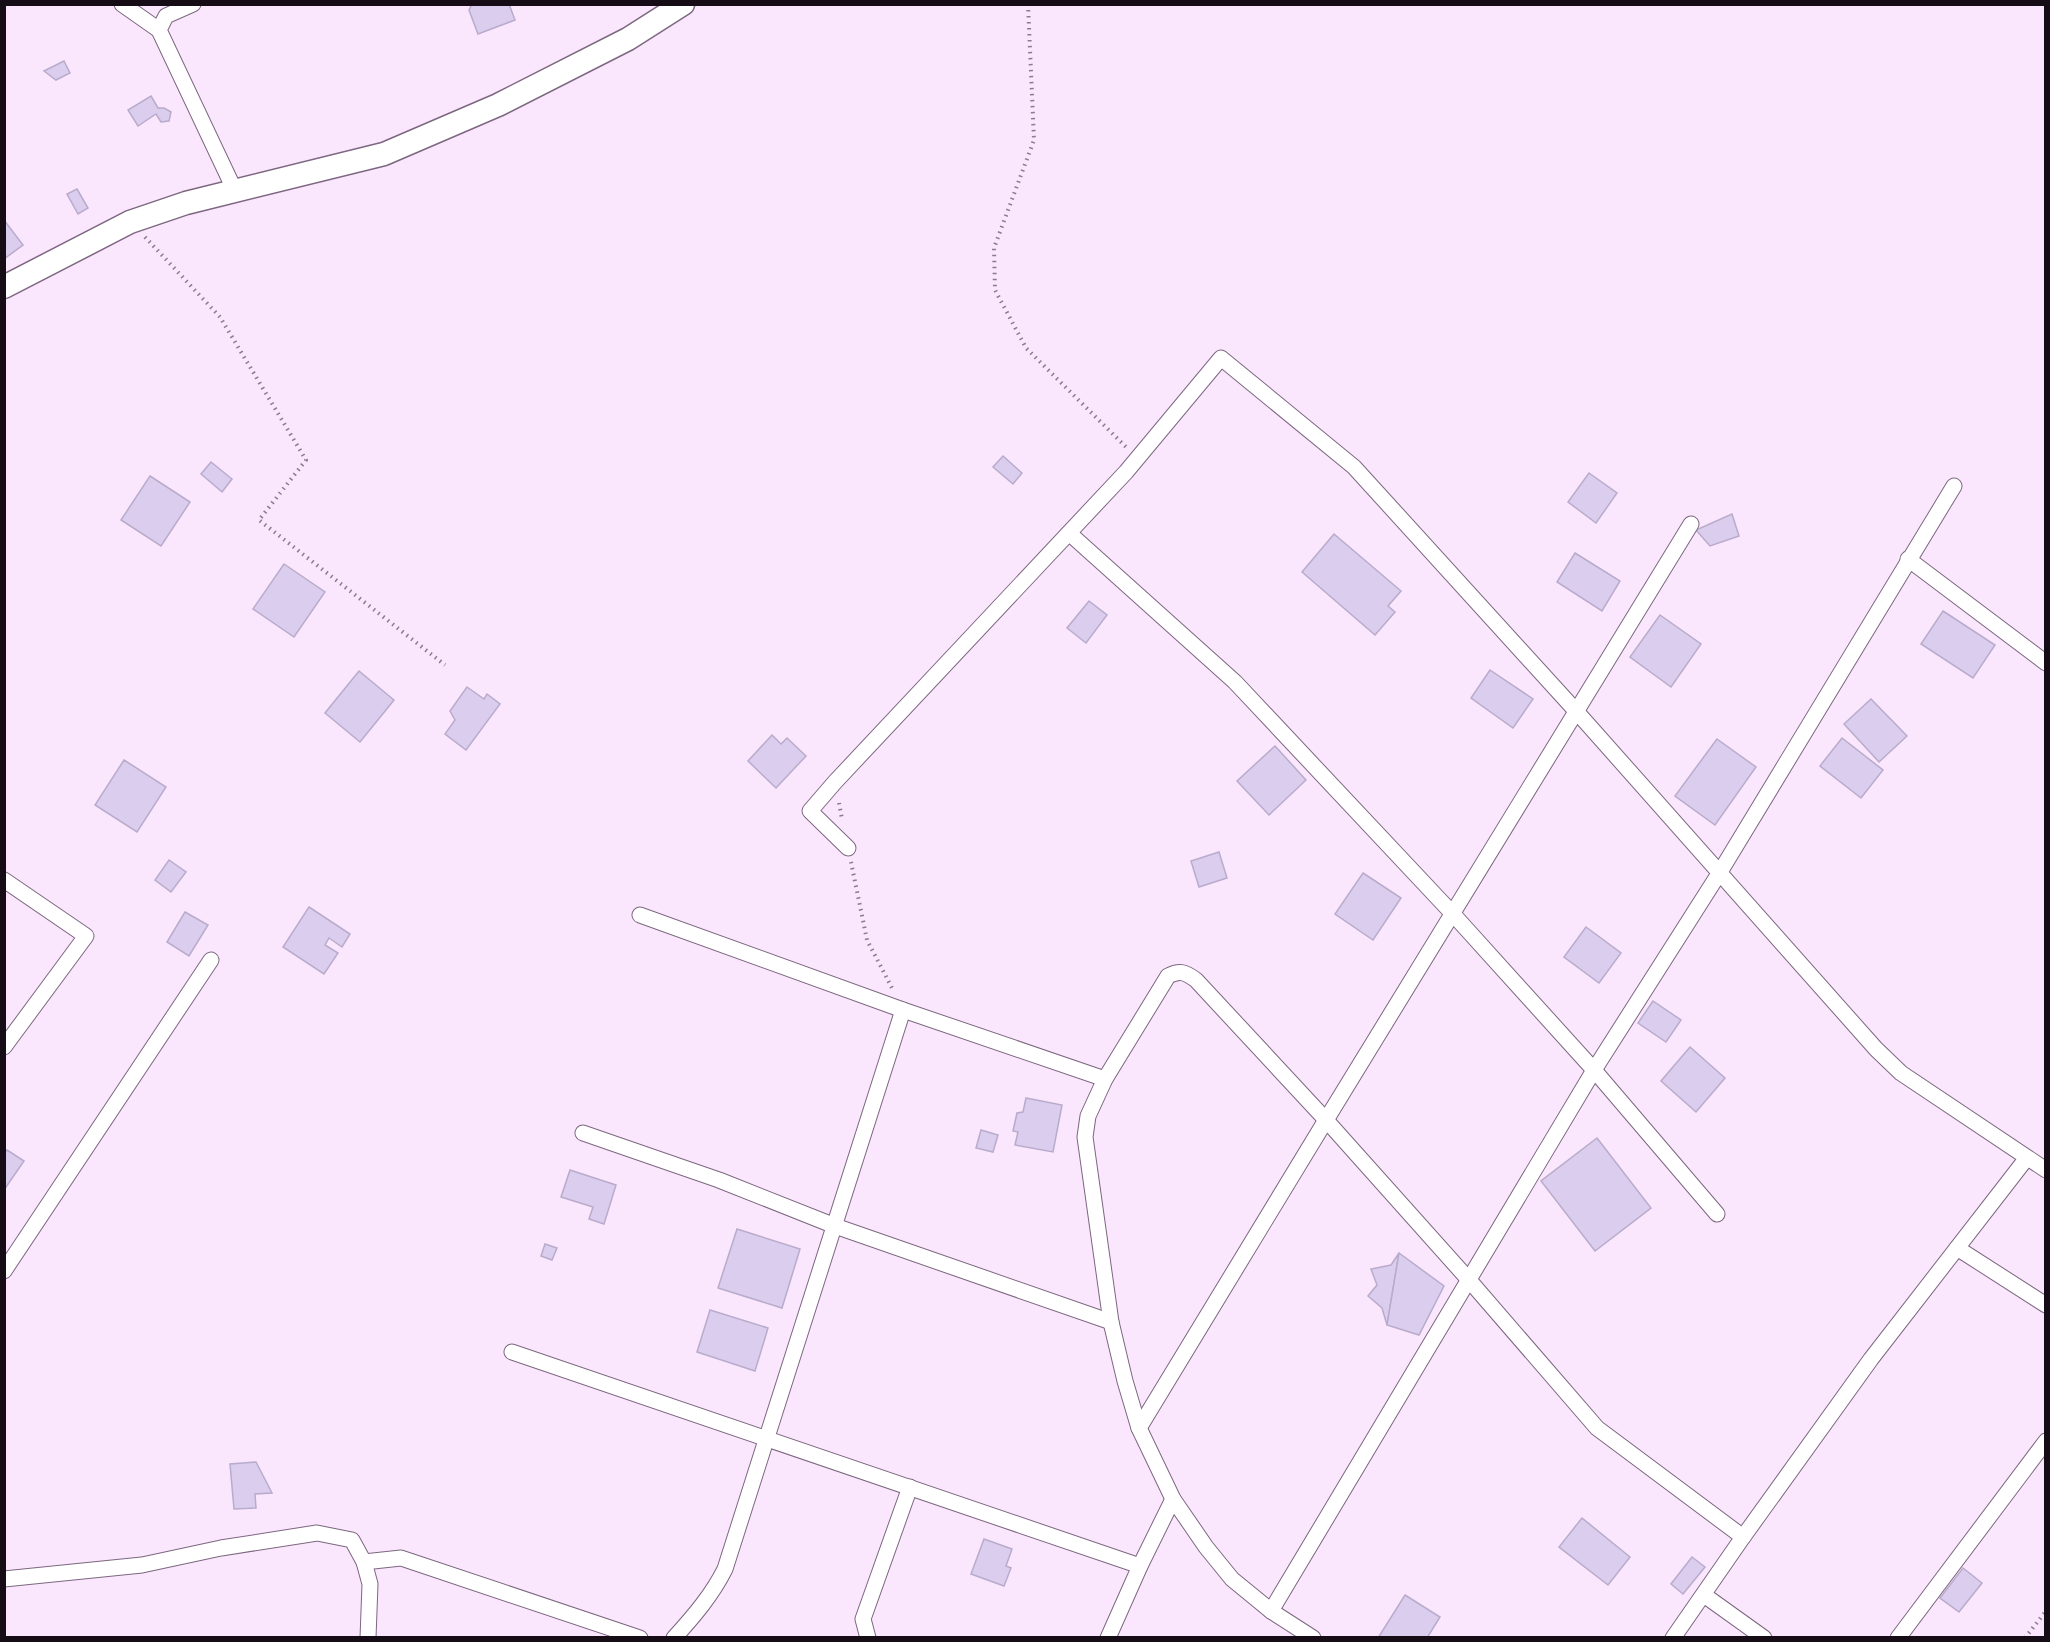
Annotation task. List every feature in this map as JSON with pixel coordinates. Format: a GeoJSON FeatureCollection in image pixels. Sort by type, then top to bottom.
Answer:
{"type":"FeatureCollection","features":[{"type":"Feature","properties":{"kind":"street"},"geometry":{"type":"LineString","coordinates":[[122,4],[159,30],[235,191]]}},
{"type":"Feature","properties":{"kind":"street"},"geometry":{"type":"LineString","coordinates":[[159,30],[166,16],[193,4]]}},
{"type":"Feature","properties":{"kind":"street"},"geometry":{"type":"LineString","coordinates":[[4,287],[129,222],[186,203],[384,154],[498,105],[628,39],[683,4]]}},
{"type":"Feature","properties":{"kind":"street"},"geometry":{"type":"LineString","coordinates":[[848,848],[810,811],[1126,472],[1221,358],[1354,467],[1576,711],[1876,1049],[1901,1072],[2026,1159],[2046,1170]]}},
{"type":"Feature","properties":{"kind":"street"},"geometry":{"type":"LineString","coordinates":[[1271,1611],[1594,1070],[1720,872],[1954,486]]}},
{"type":"Feature","properties":{"kind":"street"},"geometry":{"type":"LineString","coordinates":[[1139,1428],[1691,524]]}},
{"type":"Feature","properties":{"kind":"street"},"geometry":{"type":"LineString","coordinates":[[1069,533],[1234,682],[1452,913],[1594,1070],[1718,1214]]}},
{"type":"Feature","properties":{"kind":"street"},"geometry":{"type":"LineString","coordinates":[[1908,559],[2046,663]]}},
{"type":"Feature","properties":{"kind":"street"},"geometry":{"type":"LineString","coordinates":[[4,880],[86,936],[4,1047]]}},
{"type":"Feature","properties":{"kind":"street"},"geometry":{"type":"LineString","coordinates":[[640,915],[903,1010],[1105,1079]]}},
{"type":"Feature","properties":{"kind":"street"},"geometry":{"type":"LineString","coordinates":[[4,1272],[211,960]]}},
{"type":"Feature","properties":{"kind":"street"},"geometry":{"type":"LineString","coordinates":[[1313,1638],[1271,1611],[1232,1579],[1206,1547],[1173,1499],[1139,1428],[1125,1381],[1112,1322],[1085,1137],[1088,1116],[1105,1079],[1168,976],[1176,972],[1186,972],[1196,980],[1326,1120],[1597,1428],[1743,1537]]}},
{"type":"Feature","properties":{"kind":"street"},"geometry":{"type":"LineString","coordinates":[[674,1638],[715,1589],[725,1569],[903,1010]]}},
{"type":"Feature","properties":{"kind":"street"},"geometry":{"type":"LineString","coordinates":[[584,1133],[719,1180],[836,1226],[1112,1322]]}},
{"type":"Feature","properties":{"kind":"street"},"geometry":{"type":"LineString","coordinates":[[1672,1638],[1871,1359],[2026,1159]]}},
{"type":"Feature","properties":{"kind":"street"},"geometry":{"type":"LineString","coordinates":[[1957,1248],[2046,1305]]}},
{"type":"Feature","properties":{"kind":"street"},"geometry":{"type":"LineString","coordinates":[[512,1352],[1140,1566]]}},
{"type":"Feature","properties":{"kind":"street"},"geometry":{"type":"LineString","coordinates":[[1898,1638],[2046,1441]]}},
{"type":"Feature","properties":{"kind":"street"},"geometry":{"type":"LineString","coordinates":[[868,1638],[863,1619],[910,1487]]}},
{"type":"Feature","properties":{"kind":"street"},"geometry":{"type":"LineString","coordinates":[[1108,1638],[1173,1499]]}},
{"type":"Feature","properties":{"kind":"street"},"geometry":{"type":"LineString","coordinates":[[4,1579],[142,1565],[221,1548],[317,1533],[352,1540],[364,1562],[370,1584],[368,1638]]}},
{"type":"Feature","properties":{"kind":"street"},"geometry":{"type":"LineString","coordinates":[[364,1562],[401,1558],[640,1638]]}},
{"type":"Feature","properties":{"kind":"street"},"geometry":{"type":"LineString","coordinates":[[1704,1595],[1764,1638]]}},
{"type":"Feature","properties":{"kind":"path"},"geometry":{"type":"LineString","coordinates":[[1028,4],[1034,140],[994,248],[995,290],[1026,348],[1126,446],[1126,472]]}},
{"type":"Feature","properties":{"kind":"path"},"geometry":{"type":"LineString","coordinates":[[129,222],[220,317],[306,460],[259,520],[445,664]]}},
{"type":"Feature","properties":{"kind":"path"},"geometry":{"type":"LineString","coordinates":[[835,782],[867,940],[903,1010]]}},
{"type":"Feature","properties":{"kind":"path"},"geometry":{"type":"LineString","coordinates":[[2025,1638],[2046,1611]]}},
{"type":"Feature","properties":{"kind":"building"},"geometry":{"type":"Polygon","coordinates":[[[472,4],[509,4],[515,20],[478,34],[469,10],[472,4]]]}},
{"type":"Feature","properties":{"kind":"building"},"geometry":{"type":"Polygon","coordinates":[[[64,61],[70,73],[56,80],[44,71],[64,61]]]}},
{"type":"Feature","properties":{"kind":"building"},"geometry":{"type":"Polygon","coordinates":[[[151,96],[158,108],[171,112],[169,121],[161,122],[156,114],[138,126],[128,110],[151,96]]]}},
{"type":"Feature","properties":{"kind":"building"},"geometry":{"type":"Polygon","coordinates":[[[77,189],[88,208],[78,214],[67,194],[77,189]]]}},
{"type":"Feature","properties":{"kind":"building"},"geometry":{"type":"Polygon","coordinates":[[[4,220],[23,245],[4,259],[4,220]]]}},
{"type":"Feature","properties":{"kind":"building"},"geometry":{"type":"Polygon","coordinates":[[[1003,456],[1022,473],[1013,484],[993,467],[1003,456]]]}},
{"type":"Feature","properties":{"kind":"building"},"geometry":{"type":"Polygon","coordinates":[[[211,462],[232,479],[222,492],[201,474],[211,462]]]}},
{"type":"Feature","properties":{"kind":"building"},"geometry":{"type":"Polygon","coordinates":[[[1589,473],[1617,493],[1596,523],[1568,502],[1589,473]]]}},
{"type":"Feature","properties":{"kind":"building"},"geometry":{"type":"Polygon","coordinates":[[[150,476],[190,502],[161,546],[121,520],[150,476]]]}},
{"type":"Feature","properties":{"kind":"building"},"geometry":{"type":"Polygon","coordinates":[[[1732,514],[1739,536],[1710,546],[1696,530],[1732,514]]]}},
{"type":"Feature","properties":{"kind":"building"},"geometry":{"type":"Polygon","coordinates":[[[1334,534],[1401,591],[1388,606],[1395,612],[1375,635],[1302,572],[1334,534]]]}},
{"type":"Feature","properties":{"kind":"building"},"geometry":{"type":"Polygon","coordinates":[[[1575,553],[1620,581],[1602,611],[1557,582],[1575,553]]]}},
{"type":"Feature","properties":{"kind":"building"},"geometry":{"type":"Polygon","coordinates":[[[284,564],[325,592],[294,637],[253,609],[284,564]]]}},
{"type":"Feature","properties":{"kind":"building"},"geometry":{"type":"Polygon","coordinates":[[[1089,601],[1107,615],[1086,643],[1067,628],[1089,601]]]}},
{"type":"Feature","properties":{"kind":"building"},"geometry":{"type":"Polygon","coordinates":[[[1943,611],[1995,645],[1973,678],[1921,644],[1943,611]]]}},
{"type":"Feature","properties":{"kind":"building"},"geometry":{"type":"Polygon","coordinates":[[[1660,615],[1701,644],[1671,687],[1630,657],[1660,615]]]}},
{"type":"Feature","properties":{"kind":"building"},"geometry":{"type":"Polygon","coordinates":[[[1490,670],[1533,699],[1513,728],[1471,698],[1490,670]]]}},
{"type":"Feature","properties":{"kind":"building"},"geometry":{"type":"Polygon","coordinates":[[[359,671],[394,700],[360,742],[325,713],[359,671]]]}},
{"type":"Feature","properties":{"kind":"building"},"geometry":{"type":"Polygon","coordinates":[[[467,687],[484,699],[487,694],[500,704],[466,750],[445,734],[455,720],[450,711],[467,687]]]}},
{"type":"Feature","properties":{"kind":"building"},"geometry":{"type":"Polygon","coordinates":[[[1871,699],[1907,736],[1879,762],[1844,724],[1871,699]]]}},
{"type":"Feature","properties":{"kind":"building"},"geometry":{"type":"Polygon","coordinates":[[[772,735],[781,744],[787,738],[806,756],[776,788],[748,761],[772,735]]]}},
{"type":"Feature","properties":{"kind":"building"},"geometry":{"type":"Polygon","coordinates":[[[1842,738],[1883,770],[1861,798],[1820,766],[1842,738]]]}},
{"type":"Feature","properties":{"kind":"building"},"geometry":{"type":"Polygon","coordinates":[[[1717,739],[1756,767],[1715,825],[1675,796],[1717,739]]]}},
{"type":"Feature","properties":{"kind":"building"},"geometry":{"type":"Polygon","coordinates":[[[1275,746],[1306,780],[1269,815],[1237,781],[1275,746]]]}},
{"type":"Feature","properties":{"kind":"building"},"geometry":{"type":"Polygon","coordinates":[[[124,760],[166,787],[137,832],[95,805],[124,760]]]}},
{"type":"Feature","properties":{"kind":"building"},"geometry":{"type":"Polygon","coordinates":[[[1219,852],[1227,878],[1199,887],[1191,861],[1219,852]]]}},
{"type":"Feature","properties":{"kind":"building"},"geometry":{"type":"Polygon","coordinates":[[[169,860],[186,872],[171,892],[155,880],[169,860]]]}},
{"type":"Feature","properties":{"kind":"building"},"geometry":{"type":"Polygon","coordinates":[[[1363,873],[1401,898],[1373,940],[1335,914],[1363,873]]]}},
{"type":"Feature","properties":{"kind":"building"},"geometry":{"type":"Polygon","coordinates":[[[309,907],[350,934],[342,947],[329,938],[325,945],[338,953],[324,974],[283,947],[309,907]]]}},
{"type":"Feature","properties":{"kind":"building"},"geometry":{"type":"Polygon","coordinates":[[[185,912],[208,925],[189,956],[167,942],[185,912]]]}},
{"type":"Feature","properties":{"kind":"building"},"geometry":{"type":"Polygon","coordinates":[[[1586,927],[1621,953],[1599,983],[1564,957],[1586,927]]]}},
{"type":"Feature","properties":{"kind":"building"},"geometry":{"type":"Polygon","coordinates":[[[1653,1001],[1681,1020],[1666,1042],[1638,1023],[1653,1001]]]}},
{"type":"Feature","properties":{"kind":"building"},"geometry":{"type":"Polygon","coordinates":[[[1690,1047],[1725,1078],[1696,1112],[1661,1081],[1690,1047]]]}},
{"type":"Feature","properties":{"kind":"building"},"geometry":{"type":"Polygon","coordinates":[[[1026,1098],[1062,1105],[1053,1152],[1015,1145],[1018,1132],[1013,1131],[1017,1113],[1023,1112],[1026,1098]]]}},
{"type":"Feature","properties":{"kind":"building"},"geometry":{"type":"Polygon","coordinates":[[[981,1130],[998,1135],[993,1152],[976,1148],[981,1130]]]}},
{"type":"Feature","properties":{"kind":"building"},"geometry":{"type":"Polygon","coordinates":[[[1597,1138],[1651,1208],[1595,1251],[1541,1181],[1597,1138]]]}},
{"type":"Feature","properties":{"kind":"building"},"geometry":{"type":"Polygon","coordinates":[[[7,1150],[24,1161],[4,1190],[4,1154],[7,1150]]]}},
{"type":"Feature","properties":{"kind":"building"},"geometry":{"type":"Polygon","coordinates":[[[570,1170],[616,1185],[604,1224],[589,1219],[593,1207],[561,1197],[570,1170]]]}},
{"type":"Feature","properties":{"kind":"building"},"geometry":{"type":"Polygon","coordinates":[[[737,1229],[800,1249],[782,1308],[718,1288],[737,1229]]]}},
{"type":"Feature","properties":{"kind":"building"},"geometry":{"type":"Polygon","coordinates":[[[545,1244],[557,1248],[552,1260],[541,1256],[545,1244]]]}},
{"type":"Feature","properties":{"kind":"building"},"geometry":{"type":"Polygon","coordinates":[[[1399,1253],[1387,1325],[1382,1308],[1368,1296],[1377,1285],[1371,1269],[1391,1265],[1399,1253]]]}},
{"type":"Feature","properties":{"kind":"building"},"geometry":{"type":"Polygon","coordinates":[[[1399,1253],[1444,1286],[1419,1335],[1387,1325],[1399,1253]]]}},
{"type":"Feature","properties":{"kind":"building"},"geometry":{"type":"Polygon","coordinates":[[[710,1310],[768,1328],[755,1371],[697,1352],[710,1310]]]}},
{"type":"Feature","properties":{"kind":"building"},"geometry":{"type":"Polygon","coordinates":[[[256,1462],[272,1493],[255,1494],[256,1508],[234,1509],[230,1464],[256,1462]]]}},
{"type":"Feature","properties":{"kind":"building"},"geometry":{"type":"Polygon","coordinates":[[[1582,1518],[1630,1557],[1608,1585],[1559,1547],[1582,1518]]]}},
{"type":"Feature","properties":{"kind":"building"},"geometry":{"type":"Polygon","coordinates":[[[984,1539],[1012,1549],[1006,1566],[1011,1568],[1004,1586],[971,1574],[984,1539]]]}},
{"type":"Feature","properties":{"kind":"building"},"geometry":{"type":"Polygon","coordinates":[[[1692,1557],[1705,1567],[1683,1594],[1671,1584],[1692,1557]]]}},
{"type":"Feature","properties":{"kind":"building"},"geometry":{"type":"Polygon","coordinates":[[[1963,1568],[1982,1583],[1959,1612],[1940,1598],[1963,1568]]]}},
{"type":"Feature","properties":{"kind":"building"},"geometry":{"type":"Polygon","coordinates":[[[1405,1595],[1440,1617],[1427,1638],[1378,1638],[1405,1595]]]}}]}
